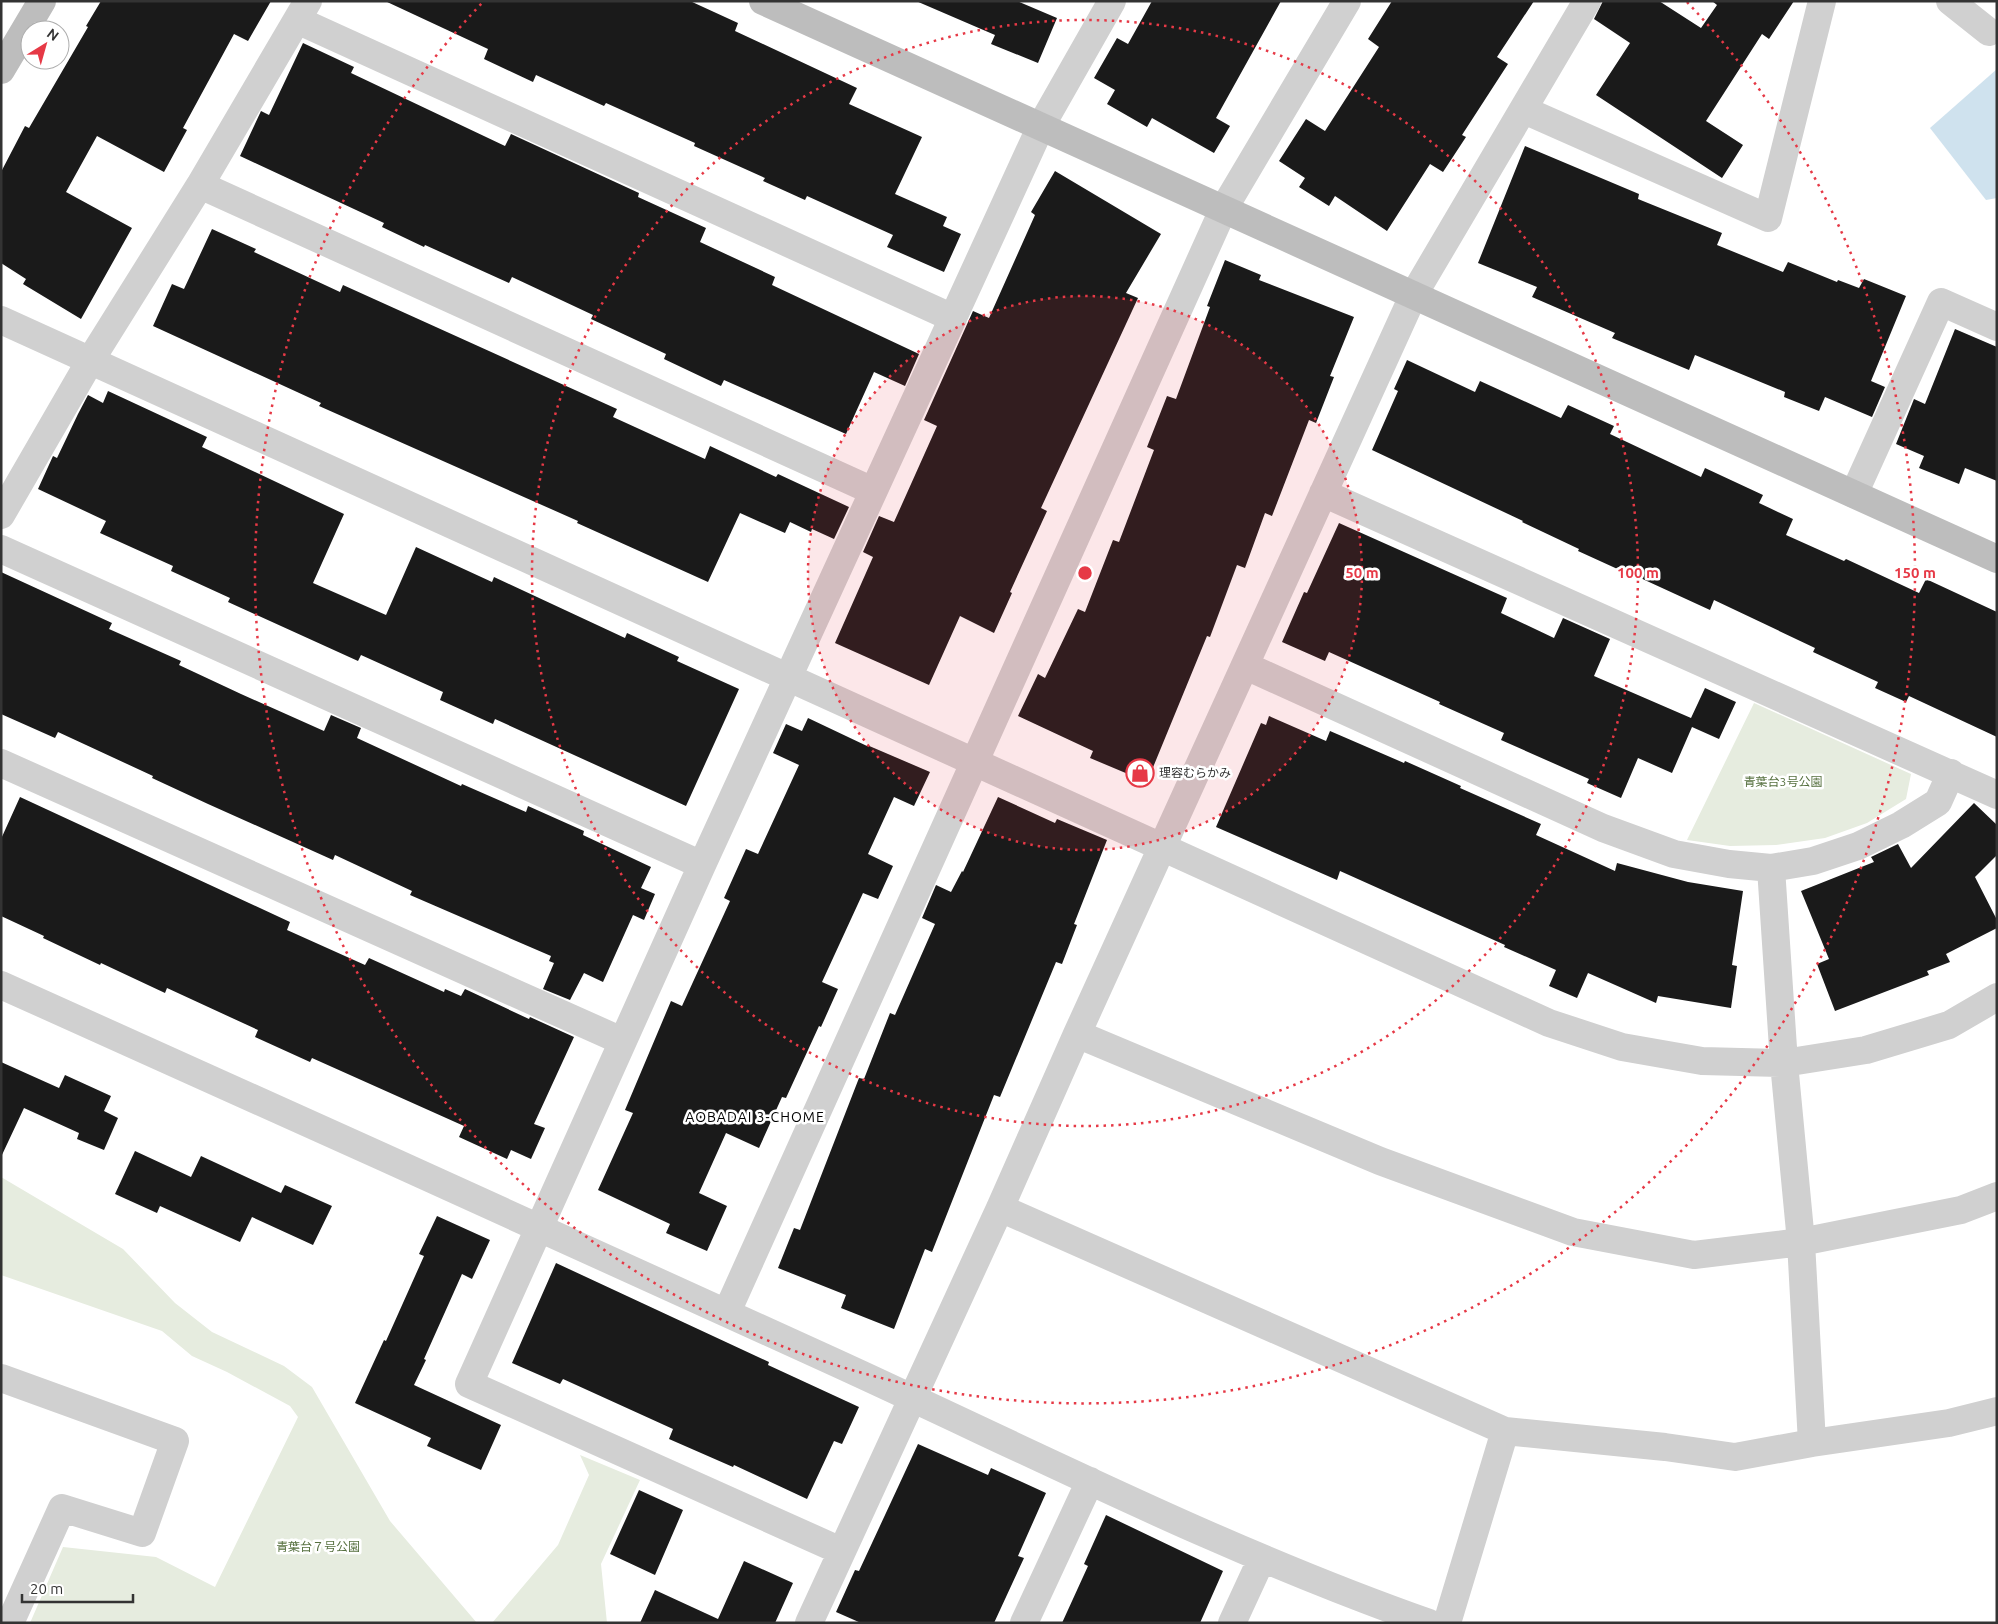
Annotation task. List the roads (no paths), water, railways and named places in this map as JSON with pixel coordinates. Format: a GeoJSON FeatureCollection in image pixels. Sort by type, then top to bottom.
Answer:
{"type":"FeatureCollection","features":[{"type":"Feature","properties":{"kind":"street"},"geometry":{"type":"LineString","coordinates":[[1,70],[42,1]]}},
{"type":"Feature","properties":{"kind":"street"},"geometry":{"type":"LineString","coordinates":[[763,1],[1997,559]]}},
{"type":"Feature","properties":{"kind":"street"},"geometry":{"type":"LineString","coordinates":[[841,1551],[469,1384],[702,865],[790,677],[873,491],[1041,126],[1112,1]]}},
{"type":"Feature","properties":{"kind":"street"},"geometry":{"type":"LineString","coordinates":[[727,1312],[1223,210],[1348,1]]}},
{"type":"Feature","properties":{"kind":"street"},"geometry":{"type":"LineString","coordinates":[[809,1623],[1000,1208],[1077,1034],[1413,296],[1587,1]]}},
{"type":"Feature","properties":{"kind":"street"},"geometry":{"type":"LineString","coordinates":[[1524,110],[1768,218],[1822,1]]}},
{"type":"Feature","properties":{"kind":"street"},"geometry":{"type":"LineString","coordinates":[[1950,1],[1989,32]]}},
{"type":"Feature","properties":{"kind":"street"},"geometry":{"type":"LineString","coordinates":[[1,515],[90,361],[200,185],[302,10],[953,318]]}},
{"type":"Feature","properties":{"kind":"street"},"geometry":{"type":"LineString","coordinates":[[200,185],[873,491]]}},
{"type":"Feature","properties":{"kind":"street"},"geometry":{"type":"LineString","coordinates":[[1854,494],[1941,302],[1997,327]]}},
{"type":"Feature","properties":{"kind":"street"},"geometry":{"type":"LineString","coordinates":[[1,320],[1549,1022],[1622,1048],[1693,1060],[1784,1062],[1866,1050],[1949,1025],[1997,997]]}},
{"type":"Feature","properties":{"kind":"street"},"geometry":{"type":"LineString","coordinates":[[1323,492],[1997,794]]}},
{"type":"Feature","properties":{"kind":"street"},"geometry":{"type":"LineString","coordinates":[[1,549],[702,865]]}},
{"type":"Feature","properties":{"kind":"street"},"geometry":{"type":"LineString","coordinates":[[1246,666],[1603,828],[1674,854],[1729,864],[1771,868],[1813,861],[1858,846],[1900,825],[1938,802],[1951,773]]}},
{"type":"Feature","properties":{"kind":"street"},"geometry":{"type":"LineString","coordinates":[[1,763],[622,1041]]}},
{"type":"Feature","properties":{"kind":"street"},"geometry":{"type":"LineString","coordinates":[[1771,868],[1784,1062],[1801,1242],[1812,1444]]}},
{"type":"Feature","properties":{"kind":"street"},"geometry":{"type":"LineString","coordinates":[[1,985],[727,1312],[1090,1481],[1262,1558],[1354,1596],[1429,1623]]}},
{"type":"Feature","properties":{"kind":"street"},"geometry":{"type":"LineString","coordinates":[[1077,1034],[1380,1161],[1574,1232],[1694,1255],[1801,1242],[1961,1210],[1997,1196]]}},
{"type":"Feature","properties":{"kind":"street"},"geometry":{"type":"LineString","coordinates":[[1000,1208],[1506,1431],[1665,1447],[1735,1457],[1949,1423],[1997,1411]]}},
{"type":"Feature","properties":{"kind":"street"},"geometry":{"type":"LineString","coordinates":[[1,1378],[175,1441],[142,1533],[62,1508],[10,1623]]}},
{"type":"Feature","properties":{"kind":"street"},"geometry":{"type":"LineString","coordinates":[[1447,1623],[1506,1431]]}},
{"type":"Feature","properties":{"kind":"street"},"geometry":{"type":"LineString","coordinates":[[1024,1623],[1090,1481]]}},
{"type":"Feature","properties":{"kind":"street"},"geometry":{"type":"LineString","coordinates":[[1232,1623],[1262,1558]]}},
{"type":"Feature","properties":{"kind":"water"},"geometry":{"type":"Polygon","coordinates":[[[1997,69],[1997,198],[1986,200],[1930,128],[1997,69]]]}},
{"type":"Feature","properties":{"kind":"place","name":"理容むらかみ"},"geometry":{"type":"Point","coordinates":[1140,773]}},
{"type":"Feature","properties":{"kind":"district","name":"AOBADAI 3-CHOME"},"geometry":{"type":"Point","coordinates":[755,1117]}},
{"type":"Feature","properties":{"kind":"park label","name":"青葉台3号公園"},"geometry":{"type":"Point","coordinates":[1783,782]}},
{"type":"Feature","properties":{"kind":"park label","name":"青葉台７号公園"},"geometry":{"type":"Point","coordinates":[318,1547]}}]}
